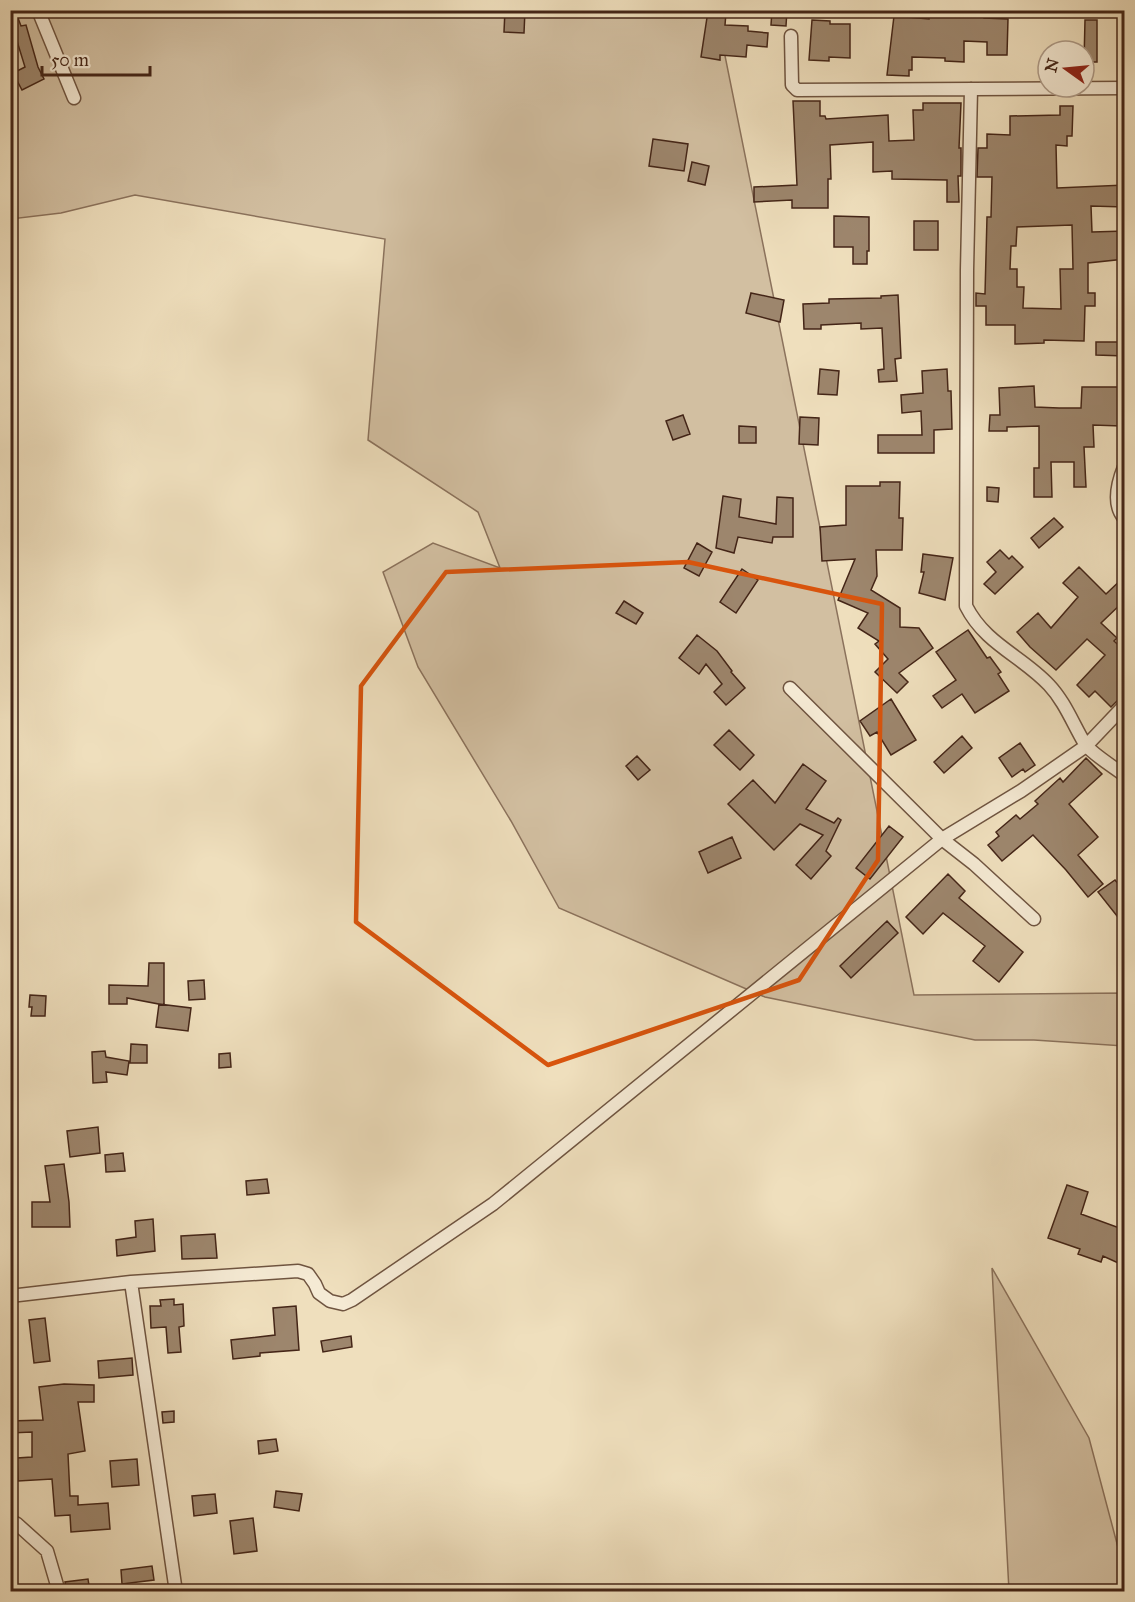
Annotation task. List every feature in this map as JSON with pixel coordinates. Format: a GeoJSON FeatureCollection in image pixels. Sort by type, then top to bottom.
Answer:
{"type":"FeatureCollection","features":[{"type":"Feature","properties":{"kind":"street"},"geometry":{"type":"LineString","coordinates":[[38,10],[74,98]]}},
{"type":"Feature","properties":{"kind":"street"},"geometry":{"type":"LineString","coordinates":[[791,36],[792,85],[797,90],[1125,88]]}},
{"type":"Feature","properties":{"kind":"street"},"geometry":{"type":"LineString","coordinates":[[971,89],[967,270],[966,606],[972,617],[1000,647],[1050,685],[1071,715],[1086,746],[1125,775]]}},
{"type":"Feature","properties":{"kind":"street"},"geometry":{"type":"LineString","coordinates":[[1125,467],[1117,487],[1121,514],[1125,518]]}},
{"type":"Feature","properties":{"kind":"street"},"geometry":{"type":"LineString","coordinates":[[790,688],[942,839],[974,864],[1034,919]]}},
{"type":"Feature","properties":{"kind":"street"},"geometry":{"type":"LineString","coordinates":[[10,1296],[131,1282],[298,1271],[308,1274],[319,1293],[330,1301],[343,1304],[352,1300],[493,1204],[942,839],[1021,791],[1086,746],[1125,706]]}},
{"type":"Feature","properties":{"kind":"street"},"geometry":{"type":"LineString","coordinates":[[131,1282],[176,1592]]}},
{"type":"Feature","properties":{"kind":"street"},"geometry":{"type":"LineString","coordinates":[[10,1520],[47,1551],[58,1592]]}},
{"type":"Feature","properties":{"kind":"highlighted area"},"geometry":{"type":"Polygon","coordinates":[[[688,562],[882,604],[878,860],[799,980],[548,1065],[356,922],[361,686],[446,572],[688,562]]]}},
{"type":"Feature","properties":{"kind":"shaded area"},"geometry":{"type":"Polygon","coordinates":[[[10,11],[716,11],[914,995],[1124,993],[1124,1046],[1034,1040],[975,1040],[765,997],[559,908],[511,821],[418,667],[383,572],[433,543],[500,568],[478,512],[368,440],[385,239],[135,195],[61,213],[11,219],[10,11]]]}},
{"type":"Feature","properties":{"kind":"shaded area"},"geometry":{"type":"Polygon","coordinates":[[[992,1268],[1089,1438],[1124,1570],[1124,1591],[1009,1591],[992,1268]]]}},
{"type":"Feature","properties":{"kind":"building"},"geometry":{"type":"Polygon","coordinates":[[[10,10],[15,10],[21,26],[26,25],[38,67],[44,79],[22,90],[13,73],[25,67],[17,41],[10,42],[10,10]]]}},
{"type":"Feature","properties":{"kind":"building"},"geometry":{"type":"Polygon","coordinates":[[[505,10],[525,10],[524,33],[504,32],[505,10]]]}},
{"type":"Feature","properties":{"kind":"building"},"geometry":{"type":"Polygon","coordinates":[[[772,10],[787,10],[786,26],[771,25],[772,10]]]}},
{"type":"Feature","properties":{"kind":"building"},"geometry":{"type":"Polygon","coordinates":[[[929,10],[984,10],[984,18],[1008,19],[1007,55],[987,55],[987,42],[964,41],[964,62],[945,61],[945,58],[912,57],[912,70],[909,70],[909,76],[887,75],[894,16],[929,19],[929,10]]]}},
{"type":"Feature","properties":{"kind":"building"},"geometry":{"type":"Polygon","coordinates":[[[708,11],[726,13],[725,25],[748,26],[748,31],[768,33],[767,47],[747,45],[746,57],[720,55],[720,60],[701,57],[708,11]]]}},
{"type":"Feature","properties":{"kind":"building"},"geometry":{"type":"Polygon","coordinates":[[[812,20],[830,21],[830,24],[850,24],[850,58],[829,57],[829,61],[809,60],[812,20]]]}},
{"type":"Feature","properties":{"kind":"building"},"geometry":{"type":"Polygon","coordinates":[[[1085,20],[1097,20],[1097,62],[1096,39],[1085,39],[1085,20]]]}},
{"type":"Feature","properties":{"kind":"building"},"geometry":{"type":"Polygon","coordinates":[[[793,101],[820,101],[820,116],[825,116],[826,119],[888,115],[889,141],[914,140],[913,110],[923,110],[923,103],[961,103],[959,202],[947,202],[947,180],[892,179],[892,171],[873,172],[873,142],[830,145],[831,179],[828,179],[828,208],[792,208],[792,200],[754,202],[754,187],[797,185],[793,101]]]}},
{"type":"Feature","properties":{"kind":"building"},"geometry":{"type":"Polygon","coordinates":[[[1060,106],[1073,106],[1072,136],[1067,136],[1067,146],[1056,145],[1057,188],[1125,185],[1125,207],[1091,206],[1092,232],[1125,231],[1125,259],[1088,263],[1088,293],[1095,293],[1095,306],[1085,306],[1084,341],[1044,340],[1044,343],[1015,344],[1015,325],[986,325],[986,306],[976,306],[976,293],[985,294],[987,217],[991,217],[992,177],[977,177],[978,148],[987,148],[987,134],[1010,135],[1010,116],[1060,115],[1060,106]],[[1072,225],[1017,227],[1016,246],[1011,246],[1010,269],[1017,269],[1017,287],[1024,287],[1023,308],[1061,309],[1060,269],[1073,269],[1072,225]]]}},
{"type":"Feature","properties":{"kind":"building"},"geometry":{"type":"Polygon","coordinates":[[[653,139],[688,144],[684,171],[649,166],[653,139]]]}},
{"type":"Feature","properties":{"kind":"building"},"geometry":{"type":"Polygon","coordinates":[[[692,162],[709,166],[705,185],[688,181],[692,162]]]}},
{"type":"Feature","properties":{"kind":"building"},"geometry":{"type":"Polygon","coordinates":[[[834,216],[869,217],[867,264],[853,264],[853,247],[834,247],[834,216]]]}},
{"type":"Feature","properties":{"kind":"building"},"geometry":{"type":"Polygon","coordinates":[[[914,221],[938,221],[938,250],[914,250],[914,221]]]}},
{"type":"Feature","properties":{"kind":"building"},"geometry":{"type":"Polygon","coordinates":[[[751,293],[784,300],[780,322],[746,313],[751,293]]]}},
{"type":"Feature","properties":{"kind":"building"},"geometry":{"type":"Polygon","coordinates":[[[898,295],[901,358],[895,359],[897,381],[879,382],[878,370],[884,369],[882,328],[861,329],[861,323],[821,325],[821,329],[804,329],[803,304],[829,303],[829,299],[881,298],[881,296],[898,295]]]}},
{"type":"Feature","properties":{"kind":"building"},"geometry":{"type":"Polygon","coordinates":[[[1096,342],[1125,342],[1125,356],[1096,355],[1096,342]]]}},
{"type":"Feature","properties":{"kind":"building"},"geometry":{"type":"Polygon","coordinates":[[[820,369],[839,371],[837,395],[818,394],[820,369]]]}},
{"type":"Feature","properties":{"kind":"building"},"geometry":{"type":"Polygon","coordinates":[[[947,369],[948,391],[951,391],[952,429],[934,430],[934,453],[878,453],[878,435],[922,435],[921,411],[902,413],[901,395],[923,393],[922,371],[947,369]]]}},
{"type":"Feature","properties":{"kind":"building"},"geometry":{"type":"Polygon","coordinates":[[[1034,386],[1035,407],[1059,408],[1081,408],[1082,387],[1125,387],[1125,405],[1122,405],[1121,426],[1093,425],[1094,447],[1084,447],[1086,487],[1074,487],[1074,462],[1051,462],[1052,497],[1034,497],[1034,468],[1039,468],[1039,426],[1007,427],[1007,431],[989,431],[990,415],[1000,415],[999,388],[1034,386]]]}},
{"type":"Feature","properties":{"kind":"building"},"geometry":{"type":"Polygon","coordinates":[[[683,415],[690,434],[673,440],[666,421],[683,415]]]}},
{"type":"Feature","properties":{"kind":"building"},"geometry":{"type":"Polygon","coordinates":[[[800,417],[819,418],[818,445],[799,444],[800,417]]]}},
{"type":"Feature","properties":{"kind":"building"},"geometry":{"type":"Polygon","coordinates":[[[739,426],[756,427],[756,443],[739,443],[739,426]]]}},
{"type":"Feature","properties":{"kind":"building"},"geometry":{"type":"Polygon","coordinates":[[[880,482],[900,482],[899,518],[903,518],[902,550],[876,550],[877,576],[871,590],[900,608],[900,627],[919,628],[933,648],[899,673],[908,682],[897,693],[875,672],[888,659],[875,644],[879,641],[858,628],[868,613],[838,600],[855,559],[822,561],[820,527],[846,525],[846,486],[880,486],[880,482]]]}},
{"type":"Feature","properties":{"kind":"building"},"geometry":{"type":"Polygon","coordinates":[[[987,487],[999,488],[998,502],[987,501],[987,487]]]}},
{"type":"Feature","properties":{"kind":"building"},"geometry":{"type":"Polygon","coordinates":[[[723,496],[741,499],[739,517],[776,524],[777,497],[793,498],[793,537],[773,537],[772,543],[738,537],[734,553],[716,548],[723,496]]]}},
{"type":"Feature","properties":{"kind":"building"},"geometry":{"type":"Polygon","coordinates":[[[1054,518],[1063,527],[1039,548],[1031,538],[1054,518]]]}},
{"type":"Feature","properties":{"kind":"building"},"geometry":{"type":"Polygon","coordinates":[[[697,543],[712,552],[699,576],[684,568],[697,543]]]}},
{"type":"Feature","properties":{"kind":"building"},"geometry":{"type":"Polygon","coordinates":[[[1000,550],[1009,559],[1012,556],[1023,567],[995,594],[984,584],[996,572],[987,562],[1000,550]]]}},
{"type":"Feature","properties":{"kind":"building"},"geometry":{"type":"Polygon","coordinates":[[[923,554],[953,558],[945,600],[919,593],[924,572],[921,572],[923,554]]]}},
{"type":"Feature","properties":{"kind":"building"},"geometry":{"type":"Polygon","coordinates":[[[1079,567],[1106,594],[1125,576],[1125,600],[1101,623],[1117,638],[1114,641],[1125,651],[1125,693],[1111,707],[1095,691],[1089,697],[1077,685],[1105,655],[1087,639],[1056,670],[1017,632],[1038,613],[1051,628],[1078,597],[1063,583],[1079,567]]]}},
{"type":"Feature","properties":{"kind":"building"},"geometry":{"type":"Polygon","coordinates":[[[742,569],[758,580],[736,613],[720,602],[742,569]]]}},
{"type":"Feature","properties":{"kind":"building"},"geometry":{"type":"Polygon","coordinates":[[[624,601],[643,613],[636,624],[616,613],[624,601]]]}},
{"type":"Feature","properties":{"kind":"building"},"geometry":{"type":"Polygon","coordinates":[[[968,630],[987,658],[990,657],[1001,672],[998,674],[1009,691],[975,713],[962,694],[942,708],[933,696],[956,680],[936,652],[968,630]]]}},
{"type":"Feature","properties":{"kind":"building"},"geometry":{"type":"Polygon","coordinates":[[[697,635],[717,651],[745,688],[726,705],[714,692],[722,684],[706,664],[699,674],[679,658],[697,635]]]}},
{"type":"Feature","properties":{"kind":"building"},"geometry":{"type":"Polygon","coordinates":[[[891,699],[916,740],[891,755],[877,732],[870,736],[860,721],[891,699]]]}},
{"type":"Feature","properties":{"kind":"building"},"geometry":{"type":"Polygon","coordinates":[[[729,730],[754,755],[740,770],[714,745],[729,730]]]}},
{"type":"Feature","properties":{"kind":"building"},"geometry":{"type":"Polygon","coordinates":[[[962,736],[972,748],[944,773],[934,762],[962,736]]]}},
{"type":"Feature","properties":{"kind":"building"},"geometry":{"type":"Polygon","coordinates":[[[1020,743],[1035,765],[1025,772],[1023,769],[1012,777],[999,758],[1020,743]]]}},
{"type":"Feature","properties":{"kind":"building"},"geometry":{"type":"Polygon","coordinates":[[[637,756],[650,770],[638,780],[626,766],[637,756]]]}},
{"type":"Feature","properties":{"kind":"building"},"geometry":{"type":"Polygon","coordinates":[[[1086,758],[1102,774],[1069,804],[1098,837],[1078,855],[1103,884],[1088,897],[1033,835],[1002,861],[988,845],[999,836],[996,832],[1016,815],[1020,819],[1038,804],[1035,801],[1060,778],[1063,782],[1086,758]]]}},
{"type":"Feature","properties":{"kind":"building"},"geometry":{"type":"Polygon","coordinates":[[[803,764],[826,781],[806,809],[834,823],[838,818],[841,820],[826,851],[831,856],[811,879],[796,865],[823,835],[800,824],[774,850],[728,804],[753,780],[775,803],[803,764]]]}},
{"type":"Feature","properties":{"kind":"building"},"geometry":{"type":"Polygon","coordinates":[[[889,826],[903,837],[870,879],[856,868],[889,826]]]}},
{"type":"Feature","properties":{"kind":"building"},"geometry":{"type":"Polygon","coordinates":[[[732,837],[741,858],[708,873],[699,852],[732,837]]]}},
{"type":"Feature","properties":{"kind":"building"},"geometry":{"type":"Polygon","coordinates":[[[948,874],[965,891],[959,898],[1023,952],[999,982],[973,961],[985,946],[943,913],[923,934],[906,917],[948,874]]]}},
{"type":"Feature","properties":{"kind":"building"},"geometry":{"type":"Polygon","coordinates":[[[1115,880],[1125,892],[1125,926],[1098,892],[1115,880]]]}},
{"type":"Feature","properties":{"kind":"building"},"geometry":{"type":"Polygon","coordinates":[[[887,921],[898,933],[851,978],[840,966],[887,921]]]}},
{"type":"Feature","properties":{"kind":"building"},"geometry":{"type":"Polygon","coordinates":[[[149,963],[164,963],[164,1005],[127,998],[127,1004],[109,1004],[109,985],[148,986],[149,963]]]}},
{"type":"Feature","properties":{"kind":"building"},"geometry":{"type":"Polygon","coordinates":[[[204,980],[205,999],[189,1000],[188,981],[204,980]]]}},
{"type":"Feature","properties":{"kind":"building"},"geometry":{"type":"Polygon","coordinates":[[[30,995],[46,996],[45,1016],[31,1016],[30,995]]]}},
{"type":"Feature","properties":{"kind":"building"},"geometry":{"type":"Polygon","coordinates":[[[159,1004],[191,1008],[188,1031],[156,1027],[159,1004]]]}},
{"type":"Feature","properties":{"kind":"building"},"geometry":{"type":"Polygon","coordinates":[[[131,1044],[147,1045],[147,1063],[130,1063],[131,1044]]]}},
{"type":"Feature","properties":{"kind":"building"},"geometry":{"type":"Polygon","coordinates":[[[105,1051],[106,1057],[129,1061],[127,1075],[106,1072],[107,1082],[93,1083],[92,1052],[105,1051]]]}},
{"type":"Feature","properties":{"kind":"building"},"geometry":{"type":"Polygon","coordinates":[[[230,1053],[231,1067],[219,1068],[219,1054],[230,1053]]]}},
{"type":"Feature","properties":{"kind":"building"},"geometry":{"type":"Polygon","coordinates":[[[98,1127],[100,1153],[70,1157],[67,1131],[98,1127]]]}},
{"type":"Feature","properties":{"kind":"building"},"geometry":{"type":"Polygon","coordinates":[[[123,1153],[125,1171],[106,1172],[105,1155],[123,1153]]]}},
{"type":"Feature","properties":{"kind":"building"},"geometry":{"type":"Polygon","coordinates":[[[64,1164],[70,1227],[32,1227],[32,1202],[50,1202],[45,1166],[64,1164]]]}},
{"type":"Feature","properties":{"kind":"building"},"geometry":{"type":"Polygon","coordinates":[[[267,1179],[269,1193],[247,1195],[246,1181],[267,1179]]]}},
{"type":"Feature","properties":{"kind":"building"},"geometry":{"type":"Polygon","coordinates":[[[1067,1185],[1088,1192],[1081,1214],[1125,1230],[1125,1266],[1103,1256],[1101,1262],[1078,1254],[1080,1249],[1048,1238],[1067,1185]]]}},
{"type":"Feature","properties":{"kind":"building"},"geometry":{"type":"Polygon","coordinates":[[[153,1219],[155,1251],[117,1256],[116,1240],[136,1237],[135,1221],[153,1219]]]}},
{"type":"Feature","properties":{"kind":"building"},"geometry":{"type":"Polygon","coordinates":[[[215,1234],[217,1258],[182,1259],[181,1236],[215,1234]]]}},
{"type":"Feature","properties":{"kind":"building"},"geometry":{"type":"Polygon","coordinates":[[[174,1299],[174,1305],[183,1304],[184,1326],[179,1327],[181,1352],[168,1353],[166,1327],[151,1328],[150,1306],[161,1306],[160,1300],[174,1299]]]}},
{"type":"Feature","properties":{"kind":"building"},"geometry":{"type":"Polygon","coordinates":[[[296,1306],[299,1350],[260,1353],[260,1356],[233,1359],[231,1340],[275,1335],[273,1308],[296,1306]]]}},
{"type":"Feature","properties":{"kind":"building"},"geometry":{"type":"Polygon","coordinates":[[[45,1318],[50,1361],[34,1363],[29,1320],[45,1318]]]}},
{"type":"Feature","properties":{"kind":"building"},"geometry":{"type":"Polygon","coordinates":[[[351,1336],[352,1347],[323,1352],[321,1341],[351,1336]]]}},
{"type":"Feature","properties":{"kind":"building"},"geometry":{"type":"Polygon","coordinates":[[[132,1358],[133,1375],[99,1378],[98,1361],[132,1358]]]}},
{"type":"Feature","properties":{"kind":"building"},"geometry":{"type":"Polygon","coordinates":[[[64,1384],[94,1385],[94,1402],[78,1402],[85,1451],[68,1454],[70,1496],[78,1496],[78,1505],[108,1503],[110,1529],[71,1532],[70,1515],[55,1516],[52,1479],[18,1481],[17,1458],[32,1457],[32,1432],[10,1433],[10,1421],[43,1420],[39,1387],[64,1384]]]}},
{"type":"Feature","properties":{"kind":"building"},"geometry":{"type":"Polygon","coordinates":[[[174,1411],[174,1422],[163,1423],[162,1412],[174,1411]]]}},
{"type":"Feature","properties":{"kind":"building"},"geometry":{"type":"Polygon","coordinates":[[[276,1439],[278,1451],[259,1454],[258,1441],[276,1439]]]}},
{"type":"Feature","properties":{"kind":"building"},"geometry":{"type":"Polygon","coordinates":[[[137,1459],[139,1485],[112,1487],[110,1461],[137,1459]]]}},
{"type":"Feature","properties":{"kind":"building"},"geometry":{"type":"Polygon","coordinates":[[[276,1491],[302,1494],[299,1511],[274,1507],[276,1491]]]}},
{"type":"Feature","properties":{"kind":"building"},"geometry":{"type":"Polygon","coordinates":[[[215,1494],[217,1513],[194,1516],[192,1496],[215,1494]]]}},
{"type":"Feature","properties":{"kind":"building"},"geometry":{"type":"Polygon","coordinates":[[[253,1518],[257,1551],[234,1554],[230,1521],[253,1518]]]}},
{"type":"Feature","properties":{"kind":"building"},"geometry":{"type":"Polygon","coordinates":[[[152,1566],[154,1580],[122,1584],[121,1570],[152,1566]]]}},
{"type":"Feature","properties":{"kind":"building"},"geometry":{"type":"Polygon","coordinates":[[[88,1579],[90,1592],[67,1592],[65,1582],[88,1579]]]}}]}
